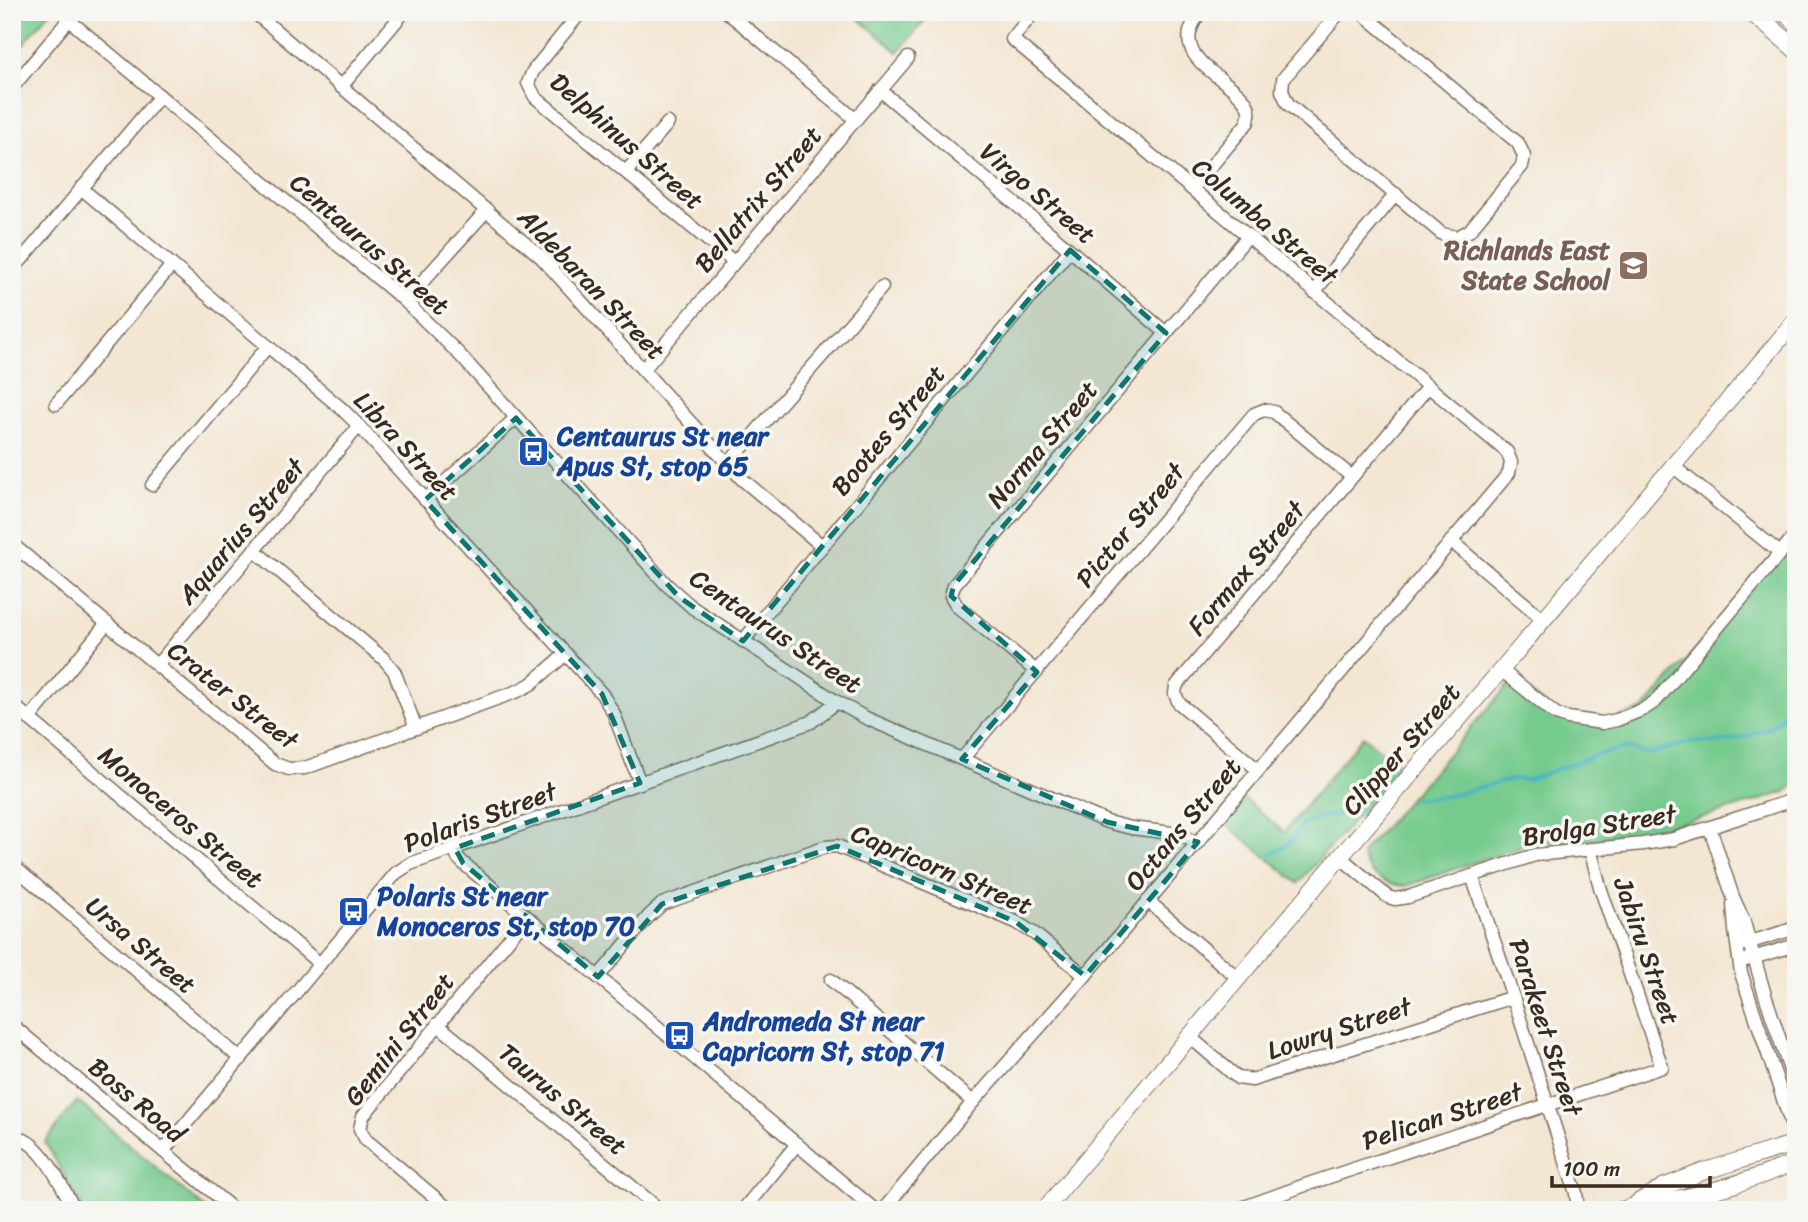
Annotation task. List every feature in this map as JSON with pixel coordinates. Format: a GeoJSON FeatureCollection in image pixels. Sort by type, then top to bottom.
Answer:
{"type":"FeatureCollection","features":[{"type":"Feature","properties":{"kind":"main road"},"geometry":{"type":"LineString","coordinates":[[1752,12],[1796,49]]}},
{"type":"Feature","properties":{"kind":"main road"},"geometry":{"type":"LineString","coordinates":[[1785,12],[1796,21]]}},
{"type":"Feature","properties":{"kind":"street","name":"Aldebaran Street"},"geometry":{"type":"LineString","coordinates":[[254,12],[541,257],[743,480],[821,545]]}},
{"type":"Feature","properties":{"kind":"street"},"geometry":{"type":"LineString","coordinates":[[341,87],[404,12]]}},
{"type":"Feature","properties":{"kind":"street","name":"Delphinus Street"},"geometry":{"type":"LineString","coordinates":[[580,12],[533,71],[528,83],[535,97],[734,262]]}},
{"type":"Feature","properties":{"kind":"street"},"geometry":{"type":"LineString","coordinates":[[727,12],[855,120]]}},
{"type":"Feature","properties":{"kind":"street","name":"Columba Street"},"geometry":{"type":"LineString","coordinates":[[1034,12],[1012,39],[1507,452],[1511,462]]}},
{"type":"Feature","properties":{"kind":"street"},"geometry":{"type":"LineString","coordinates":[[1192,189],[1248,122],[1249,109],[1242,97],[1193,55],[1188,38],[1192,23],[1201,12]]}},
{"type":"Feature","properties":{"kind":"street"},"geometry":{"type":"LineString","coordinates":[[1340,12],[1283,79],[1282,91],[1288,104],[1442,234],[1457,237],[1469,231],[1522,166],[1524,156],[1518,143],[1361,12]]}},
{"type":"Feature","properties":{"kind":"street"},"geometry":{"type":"LineString","coordinates":[[12,88],[72,16]]}},
{"type":"Feature","properties":{"kind":"street","name":"Centaurus Street"},"geometry":{"type":"LineString","coordinates":[[72,16],[160,96],[405,301],[460,354],[679,597],[693,608],[866,718],[1107,822],[1172,833],[1198,842]]}},
{"type":"Feature","properties":{"kind":"street","name":"Bellatrix Street"},"geometry":{"type":"LineString","coordinates":[[643,370],[908,58]]}},
{"type":"Feature","properties":{"kind":"street","name":"Virgo Street"},"geometry":{"type":"LineString","coordinates":[[880,90],[1166,333]]}},
{"type":"Feature","properties":{"kind":"street"},"geometry":{"type":"LineString","coordinates":[[12,271],[160,96]]}},
{"type":"Feature","properties":{"kind":"street"},"geometry":{"type":"LineString","coordinates":[[626,172],[668,123]]}},
{"type":"Feature","properties":{"kind":"street","name":"Libra Street"},"geometry":{"type":"LineString","coordinates":[[81,188],[359,426],[602,694],[614,714],[640,783]]}},
{"type":"Feature","properties":{"kind":"street"},"geometry":{"type":"LineString","coordinates":[[1314,292],[1396,194]]}},
{"type":"Feature","properties":{"kind":"street"},"geometry":{"type":"LineString","coordinates":[[405,301],[487,210]]}},
{"type":"Feature","properties":{"kind":"street","name":"Norma Street"},"geometry":{"type":"LineString","coordinates":[[1037,671],[957,606],[951,596],[954,584],[1248,236]]}},
{"type":"Feature","properties":{"kind":"street","name":"Bootes Street"},"geometry":{"type":"LineString","coordinates":[[743,640],[1070,250]]}},
{"type":"Feature","properties":{"kind":"street"},"geometry":{"type":"LineString","coordinates":[[56,404],[172,265]]}},
{"type":"Feature","properties":{"kind":"street"},"geometry":{"type":"LineString","coordinates":[[728,464],[883,287]]}},
{"type":"Feature","properties":{"kind":"street","name":"Clipper Street"},"geometry":{"type":"LineString","coordinates":[[1044,1210],[1796,320]]}},
{"type":"Feature","properties":{"kind":"street"},"geometry":{"type":"LineString","coordinates":[[152,485],[268,346]]}},
{"type":"Feature","properties":{"kind":"street","name":"Formax Street"},"geometry":{"type":"LineString","coordinates":[[1258,771],[1179,703],[1175,694],[1177,686],[1428,387]]}},
{"type":"Feature","properties":{"kind":"street","name":"Pictor Street"},"geometry":{"type":"LineString","coordinates":[[962,759],[1254,414],[1264,410],[1274,412],[1352,477]]}},
{"type":"Feature","properties":{"kind":"street"},"geometry":{"type":"LineString","coordinates":[[425,500],[516,418]]}},
{"type":"Feature","properties":{"kind":"street","name":"Aquarius Street"},"geometry":{"type":"LineString","coordinates":[[157,665],[359,426]]}},
{"type":"Feature","properties":{"kind":"street","name":"Octans Street"},"geometry":{"type":"LineString","coordinates":[[883,1210],[1258,771],[1508,473],[1511,462]]}},
{"type":"Feature","properties":{"kind":"street"},"geometry":{"type":"LineString","coordinates":[[1673,466],[1780,553]]}},
{"type":"Feature","properties":{"kind":"street"},"geometry":{"type":"LineString","coordinates":[[1501,670],[1556,714],[1568,718],[1602,723],[1644,709],[1656,701],[1796,534]]}},
{"type":"Feature","properties":{"kind":"street"},"geometry":{"type":"LineString","coordinates":[[1451,541],[1544,620]]}},
{"type":"Feature","properties":{"kind":"street","name":"Crater Street"},"geometry":{"type":"LineString","coordinates":[[12,544],[275,764],[289,769],[304,768],[518,691],[531,684],[566,654]]}},
{"type":"Feature","properties":{"kind":"street"},"geometry":{"type":"LineString","coordinates":[[254,550],[384,659],[394,671],[416,728]]}},
{"type":"Feature","properties":{"kind":"street"},"geometry":{"type":"LineString","coordinates":[[29,719],[107,624]]}},
{"type":"Feature","properties":{"kind":"street","name":"Polaris Street"},"geometry":{"type":"LineString","coordinates":[[163,1151],[396,873],[410,864],[811,722],[837,702]]}},
{"type":"Feature","properties":{"kind":"street","name":"Monoceros Street"},"geometry":{"type":"LineString","coordinates":[[12,704],[320,964]]}},
{"type":"Feature","properties":{"kind":"street","name":"Brolga Street"},"geometry":{"type":"LineString","coordinates":[[1340,857],[1381,893],[1395,899],[1535,855],[1674,839],[1796,799]]}},
{"type":"Feature","properties":{"kind":"street"},"geometry":{"type":"LineString","coordinates":[[1710,828],[1733,897],[1734,921],[1744,944],[1754,958],[1796,1088]]}},
{"type":"Feature","properties":{"kind":"street","name":"Capricorn Street"},"geometry":{"type":"LineString","coordinates":[[598,977],[662,904],[824,847],[837,846],[1016,922],[1035,934],[1085,976]]}},
{"type":"Feature","properties":{"kind":"street"},"geometry":{"type":"LineString","coordinates":[[455,848],[463,863],[875,1210]]}},
{"type":"Feature","properties":{"kind":"street","name":"Jabiru Street"},"geometry":{"type":"LineString","coordinates":[[1590,849],[1600,887],[1662,1068]]}},
{"type":"Feature","properties":{"kind":"street","name":"Ursa Street"},"geometry":{"type":"LineString","coordinates":[[12,865],[241,1059]]}},
{"type":"Feature","properties":{"kind":"street","name":"Parakeet Street"},"geometry":{"type":"LineString","coordinates":[[1472,876],[1576,1193],[1578,1210]]}},
{"type":"Feature","properties":{"kind":"street"},"geometry":{"type":"LineString","coordinates":[[1148,901],[1239,979]]}},
{"type":"Feature","properties":{"kind":"street","name":"Gemini Street"},"geometry":{"type":"LineString","coordinates":[[450,1210],[366,1140],[360,1129],[363,1116],[527,917]]}},
{"type":"Feature","properties":{"kind":"street"},"geometry":{"type":"LineString","coordinates":[[1744,944],[1796,928]]}},
{"type":"Feature","properties":{"kind":"street"},"geometry":{"type":"LineString","coordinates":[[1744,944],[1739,962],[1741,973],[1796,1138]]}},
{"type":"Feature","properties":{"kind":"street"},"geometry":{"type":"LineString","coordinates":[[1739,962],[1796,944]]}},
{"type":"Feature","properties":{"kind":"street"},"geometry":{"type":"LineString","coordinates":[[831,980],[973,1102]]}},
{"type":"Feature","properties":{"kind":"street","name":"Lowry Street"},"geometry":{"type":"LineString","coordinates":[[1190,1037],[1238,1078],[1252,1080],[1513,997]]}},
{"type":"Feature","properties":{"kind":"street","name":"Taurus Street"},"geometry":{"type":"LineString","coordinates":[[437,1024],[660,1210]]}},
{"type":"Feature","properties":{"kind":"street","name":"Boss Road"},"geometry":{"type":"LineString","coordinates":[[12,1025],[234,1210]]}},
{"type":"Feature","properties":{"kind":"street","name":"Pelican Street"},"geometry":{"type":"LineString","coordinates":[[1236,1210],[1260,1206],[1308,1184],[1662,1068]]}},
{"type":"Feature","properties":{"kind":"street"},"geometry":{"type":"LineString","coordinates":[[12,1137],[19,1137],[37,1149],[75,1210]]}},
{"type":"Feature","properties":{"kind":"street"},"geometry":{"type":"LineString","coordinates":[[1627,1208],[1663,1187],[1796,1143]]}},
{"type":"Feature","properties":{"kind":"street"},"geometry":{"type":"LineString","coordinates":[[743,1210],[797,1144]]}},
{"type":"Feature","properties":{"kind":"street"},"geometry":{"type":"LineString","coordinates":[[1627,1208],[1703,1194],[1796,1162]]}},
{"type":"Feature","properties":{"kind":"street","name":"Parakeet Street"},"geometry":{"type":"LineString","coordinates":[[1576,1193],[1588,1210]]}},
{"type":"Feature","properties":{"kind":"highlighted area"},"geometry":{"type":"Polygon","coordinates":[[[1070,250],[1166,333],[954,585],[951,596],[1037,672],[962,759],[1107,822],[1198,842],[1085,976],[1016,922],[837,846],[662,904],[598,977],[463,863],[455,848],[640,783],[602,694],[425,500],[516,418],[679,597],[743,641],[1070,250]]]}},
{"type":"Feature","properties":{"kind":"green space"},"geometry":{"type":"Polygon","coordinates":[[[12,12],[50,12],[12,58],[12,12]]]}},
{"type":"Feature","properties":{"kind":"green space"},"geometry":{"type":"Polygon","coordinates":[[[851,12],[932,12],[898,52],[851,12]]]}},
{"type":"Feature","properties":{"kind":"green space"},"geometry":{"type":"Polygon","coordinates":[[[1796,534],[1796,784],[1785,792],[1695,819],[1603,839],[1534,844],[1406,886],[1384,881],[1367,867],[1362,853],[1513,680],[1556,714],[1602,723],[1644,709],[1796,534]]]}},
{"type":"Feature","properties":{"kind":"green space"},"geometry":{"type":"Polygon","coordinates":[[[1363,736],[1401,767],[1298,883],[1225,823],[1244,799],[1284,832],[1363,736]]]}},
{"type":"Feature","properties":{"kind":"green space"},"geometry":{"type":"Polygon","coordinates":[[[77,1101],[207,1210],[84,1210],[45,1142],[77,1101]]]}},
{"type":"Feature","properties":{"kind":"waterway"},"geometry":{"type":"LineString","coordinates":[[1415,799],[1448,796],[1513,779],[1527,780],[1593,756],[1625,748],[1649,754],[1691,742],[1723,742],[1748,736],[1768,728],[1782,717],[1796,694]]}},
{"type":"Feature","properties":{"kind":"waterway"},"geometry":{"type":"LineString","coordinates":[[1271,854],[1289,842],[1301,825],[1332,815],[1365,812]]}},
{"type":"Feature","properties":{"kind":"place","name":"Richlands East State School"},"geometry":{"type":"Point","coordinates":[1633,265]}},
{"type":"Feature","properties":{"kind":"place","name":"Centaurus St near Apus St, stop 65"},"geometry":{"type":"Point","coordinates":[534,451]}},
{"type":"Feature","properties":{"kind":"place","name":"Polaris St near Monoceros St, stop 70"},"geometry":{"type":"Point","coordinates":[354,911]}},
{"type":"Feature","properties":{"kind":"place","name":"Andromeda St near Capricorn St, stop 71"},"geometry":{"type":"Point","coordinates":[680,1036]}}]}
